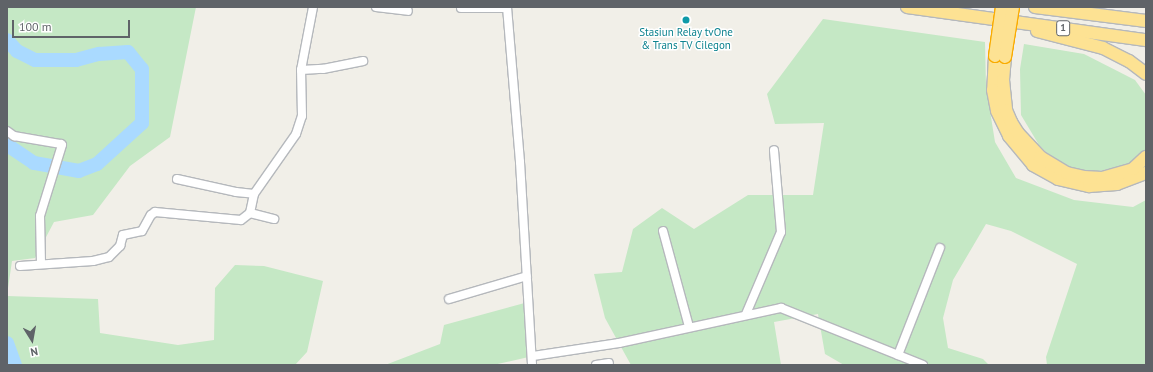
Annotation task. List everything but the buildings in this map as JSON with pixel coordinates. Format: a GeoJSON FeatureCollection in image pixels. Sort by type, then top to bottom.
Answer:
{"type":"FeatureCollection","features":[{"type":"Feature","properties":{"kind":"highway","name":"1"},"geometry":{"type":"LineString","coordinates":[[907,7],[1146,40]]}},
{"type":"Feature","properties":{"kind":"highway"},"geometry":{"type":"LineString","coordinates":[[1002,7],[1000,57],[1006,110],[1018,133],[1040,157],[1067,173],[1084,177],[1102,178],[1133,169],[1146,157]]}},
{"type":"Feature","properties":{"kind":"highway"},"geometry":{"type":"LineString","coordinates":[[1013,7],[993,84],[997,111],[1009,136],[1033,164],[1058,179],[1088,186],[1117,184],[1146,173]]}},
{"type":"Feature","properties":{"kind":"highway","name":"1"},"geometry":{"type":"LineString","coordinates":[[1035,7],[1146,22]]}},
{"type":"Feature","properties":{"kind":"highway"},"geometry":{"type":"LineString","coordinates":[[979,16],[1103,48],[1129,61],[1146,74]]}},
{"type":"Feature","properties":{"kind":"street"},"geometry":{"type":"LineString","coordinates":[[20,266],[41,263],[82,262],[109,257],[120,246],[123,235],[142,231],[151,215],[155,212],[241,220],[250,213],[254,194],[296,134],[302,116],[301,70],[313,7]]}},
{"type":"Feature","properties":{"kind":"street"},"geometry":{"type":"LineString","coordinates":[[376,7],[408,11]]}},
{"type":"Feature","properties":{"kind":"street"},"geometry":{"type":"LineString","coordinates":[[461,8],[507,8],[527,276],[532,365]]}},
{"type":"Feature","properties":{"kind":"street"},"geometry":{"type":"LineString","coordinates":[[301,70],[363,61]]}},
{"type":"Feature","properties":{"kind":"street"},"geometry":{"type":"LineString","coordinates":[[7,130],[14,136],[61,144],[49,190],[40,216],[41,263]]}},
{"type":"Feature","properties":{"kind":"street"},"geometry":{"type":"LineString","coordinates":[[746,314],[781,232],[774,150]]}},
{"type":"Feature","properties":{"kind":"street"},"geometry":{"type":"LineString","coordinates":[[177,179],[236,192],[254,194]]}},
{"type":"Feature","properties":{"kind":"street"},"geometry":{"type":"LineString","coordinates":[[250,213],[274,219]]}},
{"type":"Feature","properties":{"kind":"street"},"geometry":{"type":"LineString","coordinates":[[663,231],[689,327]]}},
{"type":"Feature","properties":{"kind":"street"},"geometry":{"type":"LineString","coordinates":[[898,355],[940,248]]}},
{"type":"Feature","properties":{"kind":"street"},"geometry":{"type":"LineString","coordinates":[[449,299],[527,276]]}},
{"type":"Feature","properties":{"kind":"street"},"geometry":{"type":"LineString","coordinates":[[532,356],[619,343],[746,314],[781,308],[923,365]]}},
{"type":"Feature","properties":{"kind":"street"},"geometry":{"type":"LineString","coordinates":[[596,365],[609,363]]}},
{"type":"Feature","properties":{"kind":"green space"},"geometry":{"type":"Polygon","coordinates":[[[7,7],[196,7],[170,137],[130,166],[93,215],[54,222],[35,258],[12,261],[7,295],[7,7]]]}},
{"type":"Feature","properties":{"kind":"green space"},"geometry":{"type":"Polygon","coordinates":[[[823,19],[985,42],[986,86],[995,142],[1016,178],[1074,200],[1133,207],[1146,200],[1146,365],[1047,365],[1046,357],[1077,264],[1011,231],[986,224],[953,280],[943,318],[948,348],[983,359],[989,365],[844,365],[825,354],[818,314],[774,322],[781,365],[631,365],[605,318],[594,274],[622,272],[633,229],[662,208],[694,229],[748,195],[813,195],[824,123],[775,124],[767,94],[823,19]]]}},
{"type":"Feature","properties":{"kind":"green space"},"geometry":{"type":"Polygon","coordinates":[[[1024,44],[1084,54],[1135,80],[1146,95],[1146,151],[1130,164],[1095,172],[1059,165],[1039,145],[1021,115],[1020,69],[1024,44]]]}},
{"type":"Feature","properties":{"kind":"green space"},"geometry":{"type":"Polygon","coordinates":[[[235,265],[264,266],[323,281],[307,352],[295,365],[7,365],[7,296],[98,299],[100,333],[178,345],[214,340],[215,288],[235,265]]]}},
{"type":"Feature","properties":{"kind":"green space"},"geometry":{"type":"Polygon","coordinates":[[[532,301],[533,356],[493,365],[385,365],[440,344],[444,325],[532,301]]]}},
{"type":"Feature","properties":{"kind":"waterway"},"geometry":{"type":"LineString","coordinates":[[7,40],[17,51],[35,60],[76,60],[99,54],[128,52],[142,69],[142,123],[97,164],[79,171],[34,163],[7,145]]}},
{"type":"Feature","properties":{"kind":"waterway"},"geometry":{"type":"LineString","coordinates":[[7,343],[15,365]]}},
{"type":"Feature","properties":{"kind":"place","name":"Stasiun Relay tvOne & Trans TV Cilegon"},"geometry":{"type":"Point","coordinates":[686,20]}}]}
